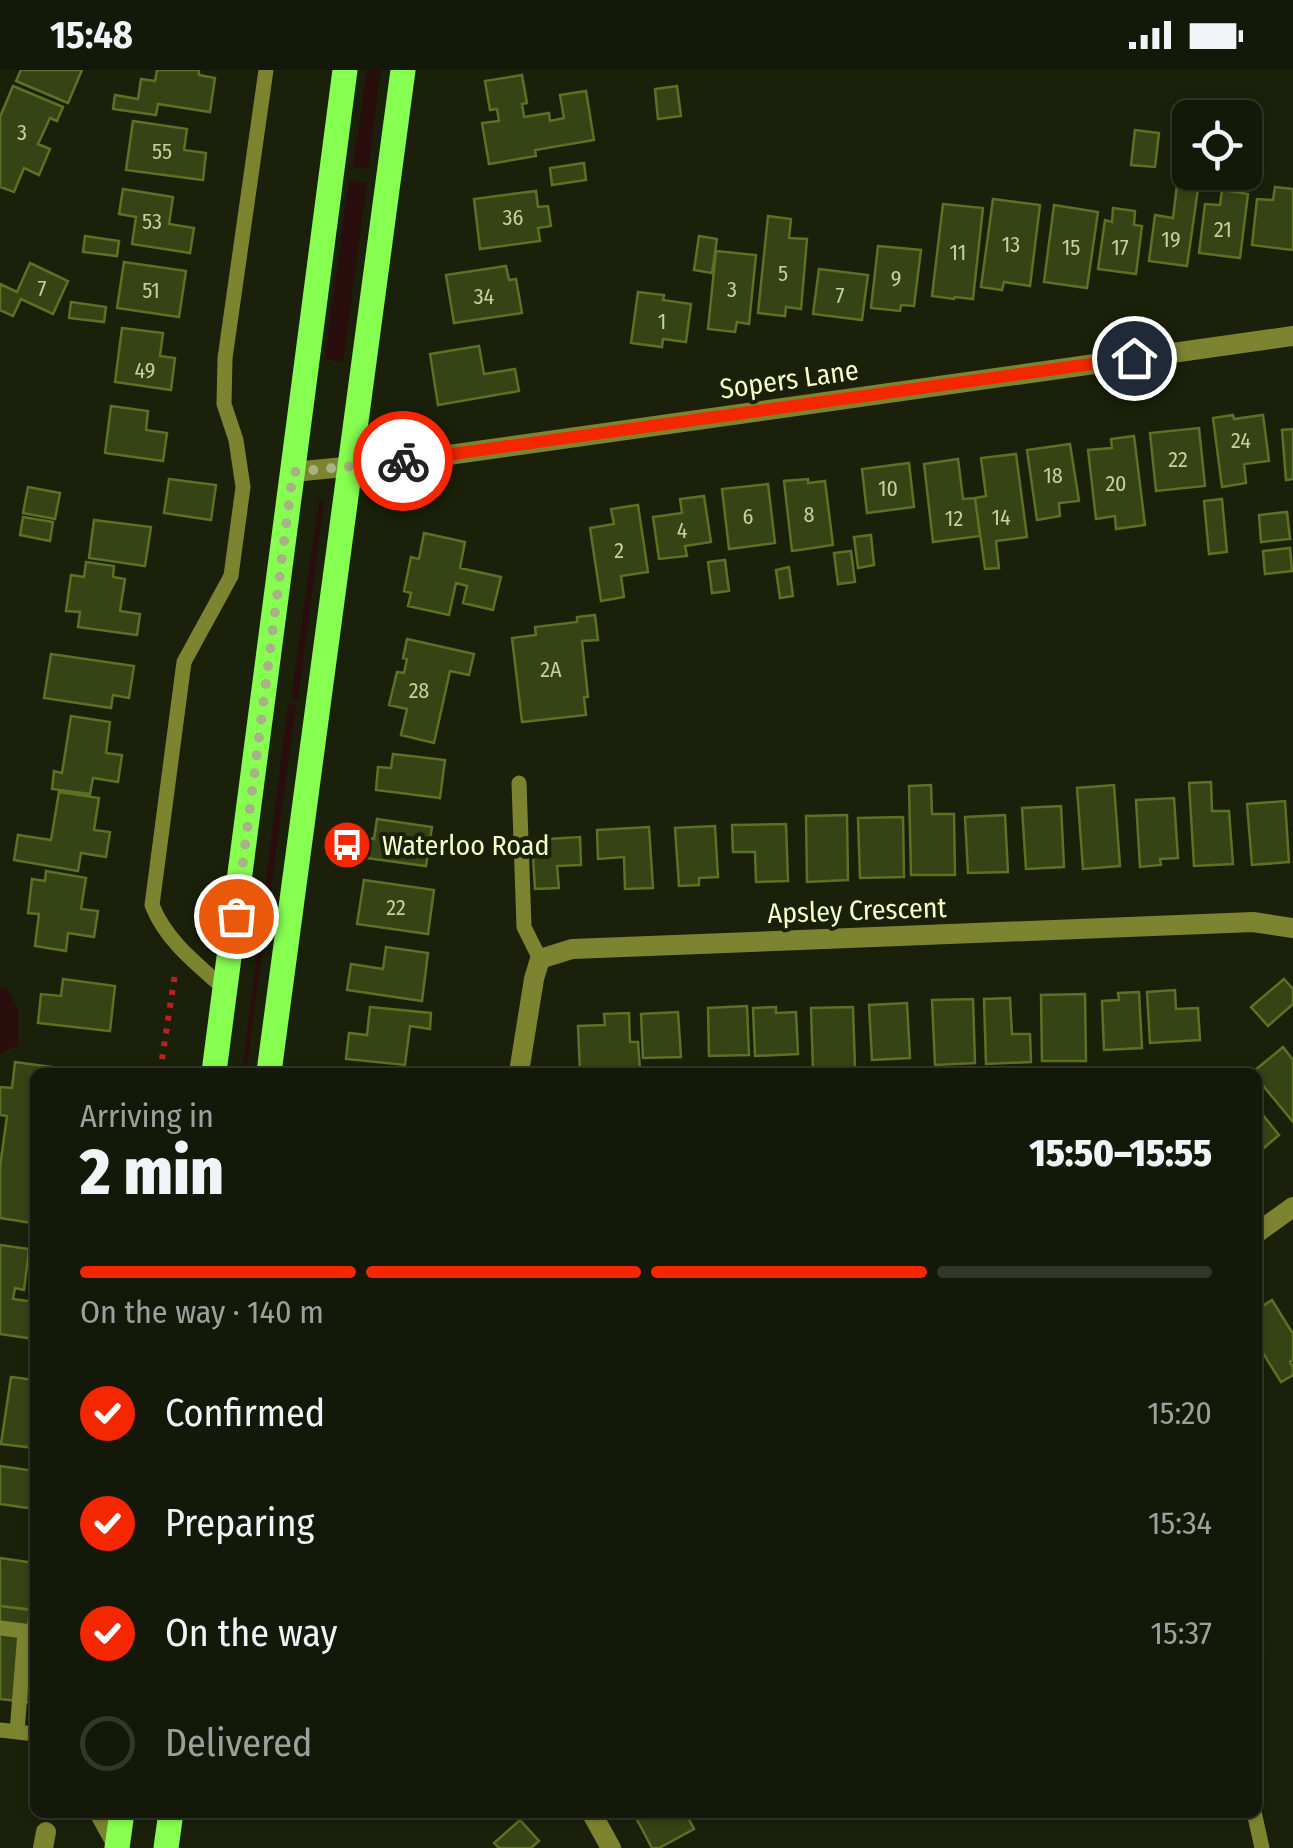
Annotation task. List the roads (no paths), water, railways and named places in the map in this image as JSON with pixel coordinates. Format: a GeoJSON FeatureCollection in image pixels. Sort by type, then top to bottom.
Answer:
{"type":"FeatureCollection","features":[{"type":"Feature","properties":{"kind":"main road"},"geometry":{"type":"LineString","coordinates":[[215,1068],[345,70]]}},
{"type":"Feature","properties":{"kind":"main road"},"geometry":{"type":"LineString","coordinates":[[270,1068],[403,70]]}},
{"type":"Feature","properties":{"kind":"main road"},"geometry":{"type":"LineString","coordinates":[[117,1848],[121,1818]]}},
{"type":"Feature","properties":{"kind":"main road"},"geometry":{"type":"LineString","coordinates":[[166,1848],[170,1818]]}},
{"type":"Feature","properties":{"kind":"street","name":"Sopers Lane"},"geometry":{"type":"LineString","coordinates":[[293,472],[350,468],[1293,336]]}},
{"type":"Feature","properties":{"kind":"street","name":"Apsley Crescent"},"geometry":{"type":"LineString","coordinates":[[540,959],[572,949],[669,945],[1253,922],[1293,928]]}},
{"type":"Feature","properties":{"kind":"street"},"geometry":{"type":"LineString","coordinates":[[521,1068],[540,959]]}},
{"type":"Feature","properties":{"kind":"street"},"geometry":{"type":"LineString","coordinates":[[1262,1229],[1293,1207]]}},
{"type":"Feature","properties":{"kind":"street"},"geometry":{"type":"LineString","coordinates":[[595,1818],[611,1848]]}},
{"type":"Feature","properties":{"kind":"lane"},"geometry":{"type":"LineString","coordinates":[[226,990],[179,948],[159,922],[152,904],[184,662],[231,576],[239,518],[243,487],[236,440],[224,404],[225,358],[266,70]]}},
{"type":"Feature","properties":{"kind":"lane"},"geometry":{"type":"LineString","coordinates":[[519,783],[524,926],[540,959]]}},
{"type":"Feature","properties":{"kind":"lane"},"geometry":{"type":"LineString","coordinates":[[0,1628],[30,1632],[8,1731]]}},
{"type":"Feature","properties":{"kind":"lane"},"geometry":{"type":"LineString","coordinates":[[100,1818],[117,1848]]}},
{"type":"Feature","properties":{"kind":"lane"},"geometry":{"type":"LineString","coordinates":[[1255,1818],[1262,1848]]}},
{"type":"Feature","properties":{"kind":"place","name":"Waterloo Road"},"geometry":{"type":"Point","coordinates":[347,845]}}]}
